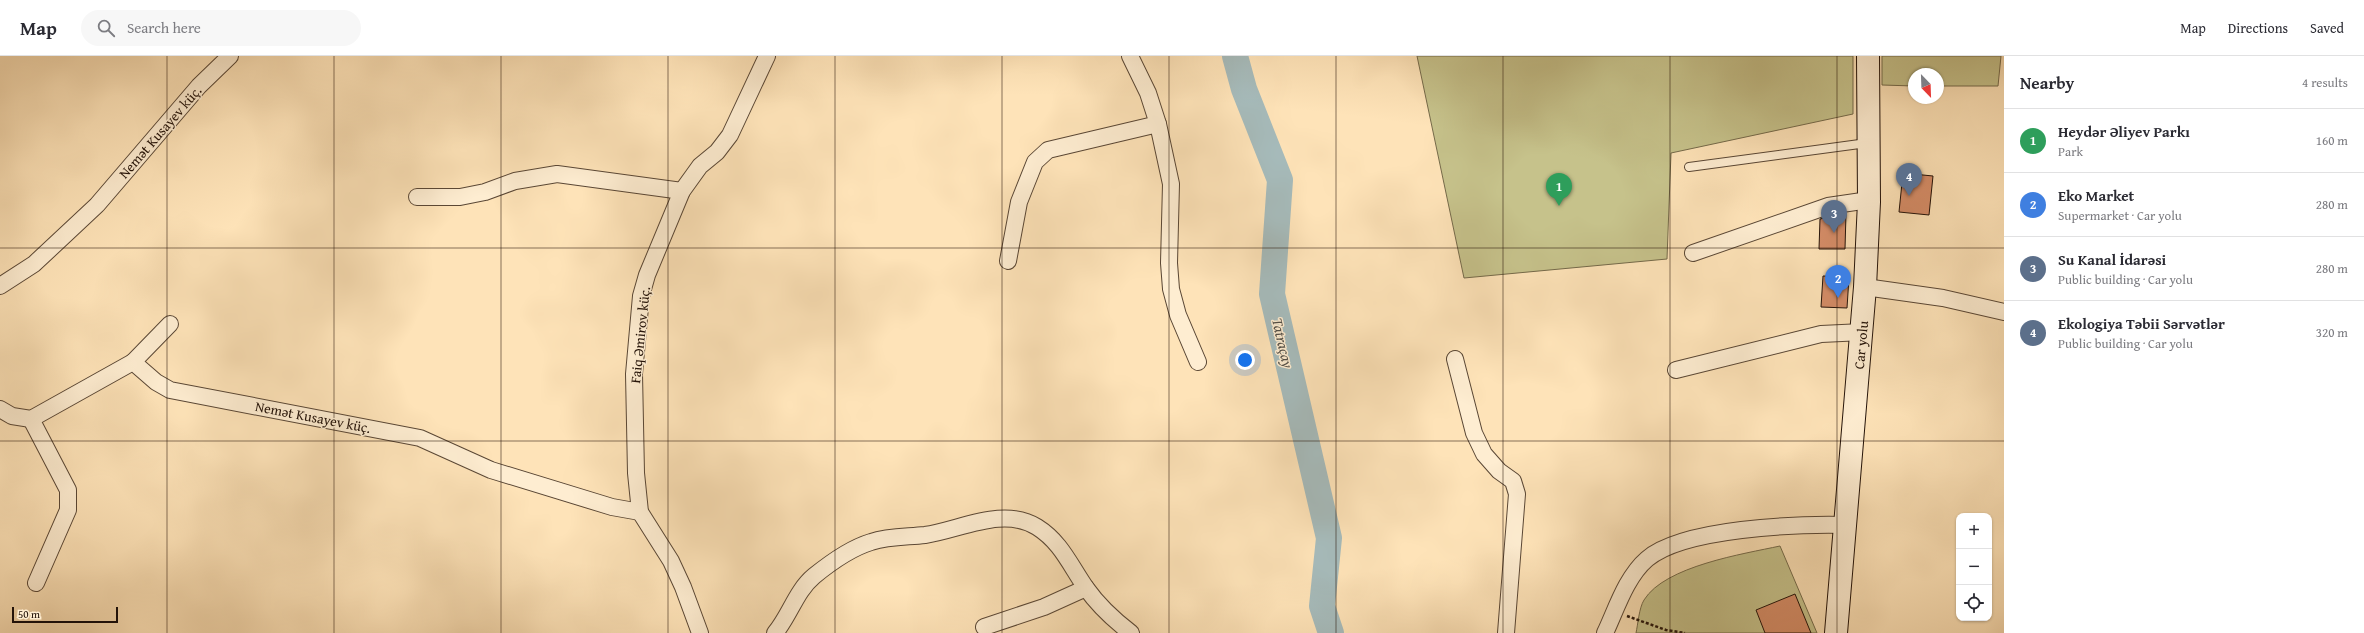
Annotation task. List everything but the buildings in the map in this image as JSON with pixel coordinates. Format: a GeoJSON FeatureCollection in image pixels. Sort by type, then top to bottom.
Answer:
{"type":"FeatureCollection","features":[{"type":"Feature","properties":{"kind":"street","name":"Nemət Kusayev küç."},"geometry":{"type":"LineString","coordinates":[[0,286],[34,264],[97,205],[199,86],[230,56]]}},
{"type":"Feature","properties":{"kind":"street","name":"Faiq Əmirov küç."},"geometry":{"type":"LineString","coordinates":[[700,633],[683,587],[671,561],[640,512],[636,473],[634,374],[641,296],[647,275],[682,191],[700,166],[716,152],[730,135],[767,56]]}},
{"type":"Feature","properties":{"kind":"street"},"geometry":{"type":"LineString","coordinates":[[1130,56],[1148,93],[1158,124],[1171,184],[1169,263],[1171,289],[1178,315],[1198,362]]}},
{"type":"Feature","properties":{"kind":"street","name":"Car yolu"},"geometry":{"type":"LineString","coordinates":[[1836,633],[1863,332],[1868,200],[1868,56]]}},
{"type":"Feature","properties":{"kind":"street"},"geometry":{"type":"LineString","coordinates":[[1008,261],[1019,202],[1035,162],[1048,150],[1158,124]]}},
{"type":"Feature","properties":{"kind":"street"},"geometry":{"type":"LineString","coordinates":[[417,197],[460,197],[485,192],[515,182],[558,174],[682,191]]}},
{"type":"Feature","properties":{"kind":"street"},"geometry":{"type":"LineString","coordinates":[[1693,253],[1828,206],[1868,200]]}},
{"type":"Feature","properties":{"kind":"street"},"geometry":{"type":"LineString","coordinates":[[1865,286],[1943,298],[2004,312]]}},
{"type":"Feature","properties":{"kind":"street"},"geometry":{"type":"LineString","coordinates":[[0,409],[12,416],[32,419],[133,362],[170,324]]}},
{"type":"Feature","properties":{"kind":"street"},"geometry":{"type":"LineString","coordinates":[[1676,370],[1821,334],[1863,332]]}},
{"type":"Feature","properties":{"kind":"street"},"geometry":{"type":"LineString","coordinates":[[1455,359],[1474,433],[1484,454],[1499,471],[1513,481],[1516,494],[1506,633]]}},
{"type":"Feature","properties":{"kind":"street","name":"Nemət Kusayev küç."},"geometry":{"type":"LineString","coordinates":[[133,362],[156,382],[170,390],[420,438],[491,470],[612,507],[640,512]]}},
{"type":"Feature","properties":{"kind":"street"},"geometry":{"type":"LineString","coordinates":[[32,419],[68,490],[68,510],[36,583]]}},
{"type":"Feature","properties":{"kind":"street"},"geometry":{"type":"LineString","coordinates":[[775,633],[805,584],[860,546],[886,538],[926,535],[1005,518],[1020,520],[1036,526],[1060,546],[1086,588],[1117,622],[1131,633]]}},
{"type":"Feature","properties":{"kind":"street"},"geometry":{"type":"LineString","coordinates":[[1605,633],[1632,578],[1647,559],[1665,549],[1691,540],[1768,527],[1796,524],[1845,525]]}},
{"type":"Feature","properties":{"kind":"street"},"geometry":{"type":"LineString","coordinates":[[984,627],[1044,606],[1086,588]]}},
{"type":"Feature","properties":{"kind":"lane"},"geometry":{"type":"LineString","coordinates":[[1689,167],[1868,142]]}},
{"type":"Feature","properties":{"kind":"path"},"geometry":{"type":"LineString","coordinates":[[1615,612],[1666,630],[1685,633]]}},
{"type":"Feature","properties":{"kind":"shaded area"},"geometry":{"type":"Polygon","coordinates":[[[1417,56],[1853,56],[1853,114],[1671,153],[1667,259],[1464,278],[1417,56]]]}},
{"type":"Feature","properties":{"kind":"shaded area"},"geometry":{"type":"Polygon","coordinates":[[[1882,56],[2001,56],[1998,86],[1944,86],[1944,68],[1908,68],[1908,86],[1882,85],[1882,56]]]}},
{"type":"Feature","properties":{"kind":"shaded area"},"geometry":{"type":"Polygon","coordinates":[[[1780,546],[1817,633],[1636,633],[1642,603],[1654,588],[1669,578],[1706,563],[1780,546]]]}},
{"type":"Feature","properties":{"kind":"waterway","name":"Tatraçay"},"geometry":{"type":"LineString","coordinates":[[1235,56],[1244,89],[1280,180],[1272,294],[1329,538],[1322,606],[1331,633]]}},
{"type":"Feature","properties":{"kind":"place","name":"Ekologiya Təbii Sərvətlər"},"geometry":{"type":"Point","coordinates":[1909,196]}},
{"type":"Feature","properties":{"kind":"place","name":"Heydər Əliyev Parkı"},"geometry":{"type":"Point","coordinates":[1559,206]}},
{"type":"Feature","properties":{"kind":"place","name":"Su Kanal İdarəsi"},"geometry":{"type":"Point","coordinates":[1834,233]}},
{"type":"Feature","properties":{"kind":"place","name":"Eko Market"},"geometry":{"type":"Point","coordinates":[1838,298]}}]}
